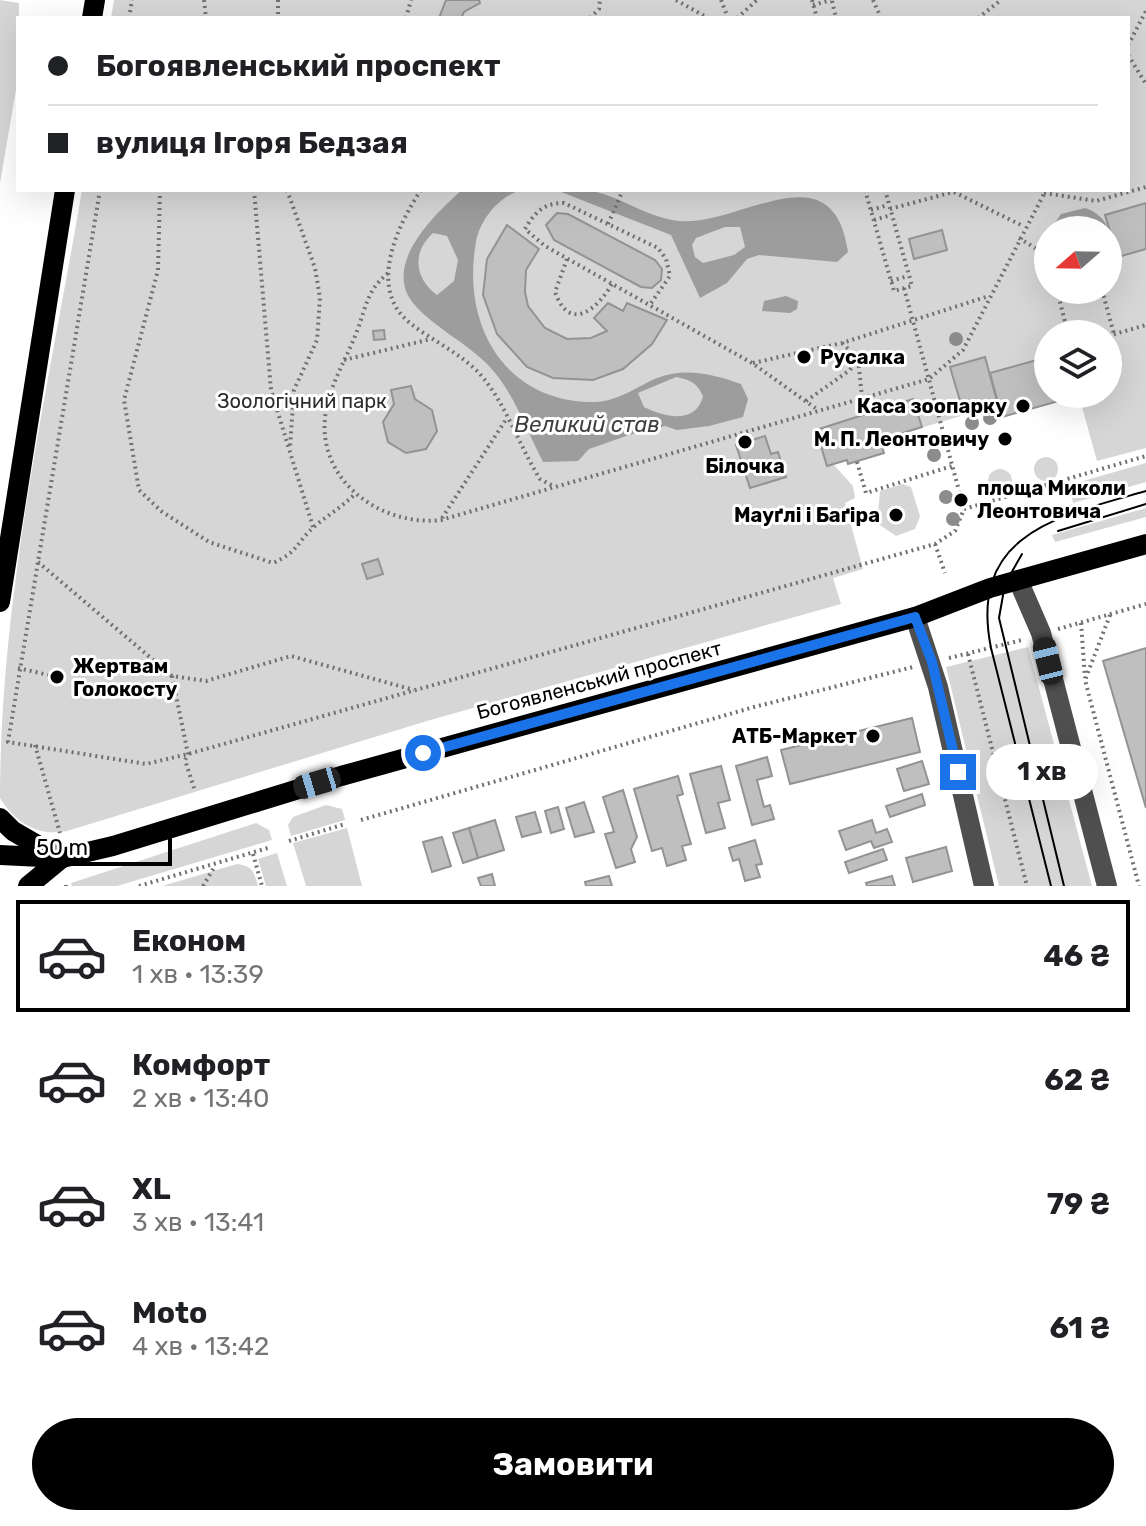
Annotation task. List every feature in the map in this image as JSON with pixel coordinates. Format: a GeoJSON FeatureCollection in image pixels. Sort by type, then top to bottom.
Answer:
{"type":"FeatureCollection","features":[{"type":"Feature","properties":{"kind":"main road"},"geometry":{"type":"LineString","coordinates":[[0,602],[65,192]]}},
{"type":"Feature","properties":{"kind":"main road","name":"Богоявленський проспект"},"geometry":{"type":"LineString","coordinates":[[0,855],[62,858],[341,776],[915,617],[1018,580],[1146,544]]}},
{"type":"Feature","properties":{"kind":"main road"},"geometry":{"type":"LineString","coordinates":[[0,818],[33,844],[62,858]]}},
{"type":"Feature","properties":{"kind":"main road","name":"Богоявленський проспект"},"geometry":{"type":"LineString","coordinates":[[28,886],[62,858]]}},
{"type":"Feature","properties":{"kind":"street"},"geometry":{"type":"LineString","coordinates":[[1018,580],[1041,633],[1107,886]]}},
{"type":"Feature","properties":{"kind":"street"},"geometry":{"type":"LineString","coordinates":[[915,617],[938,687],[984,886]]}},
{"type":"Feature","properties":{"kind":"path"},"geometry":{"type":"LineString","coordinates":[[676,0],[704,16]]}},
{"type":"Feature","properties":{"kind":"path"},"geometry":{"type":"LineString","coordinates":[[739,16],[757,0]]}},
{"type":"Feature","properties":{"kind":"path"},"geometry":{"type":"LineString","coordinates":[[812,3],[831,0]]}},
{"type":"Feature","properties":{"kind":"path"},"geometry":{"type":"LineString","coordinates":[[981,16],[1001,0]]}},
{"type":"Feature","properties":{"kind":"path"},"geometry":{"type":"LineString","coordinates":[[1130,41],[1146,11]]}},
{"type":"Feature","properties":{"kind":"path"},"geometry":{"type":"LineString","coordinates":[[1130,58],[1146,84]]}},
{"type":"Feature","properties":{"kind":"path"},"geometry":{"type":"LineString","coordinates":[[100,192],[8,742],[146,764],[935,544],[955,531],[964,509],[904,288]]}},
{"type":"Feature","properties":{"kind":"path"},"geometry":{"type":"LineString","coordinates":[[160,192],[158,270],[124,400],[139,490],[161,511],[209,542],[273,563],[294,554],[313,527],[338,511],[355,494]]}},
{"type":"Feature","properties":{"kind":"path"},"geometry":{"type":"LineString","coordinates":[[254,192],[271,390],[313,527]]}},
{"type":"Feature","properties":{"kind":"path"},"geometry":{"type":"LineString","coordinates":[[288,192],[315,268],[320,298],[317,340],[294,390],[290,450]]}},
{"type":"Feature","properties":{"kind":"path"},"geometry":{"type":"LineString","coordinates":[[412,192],[415,199]]}},
{"type":"Feature","properties":{"kind":"path"},"geometry":{"type":"LineString","coordinates":[[420,192],[401,222],[388,273],[388,289],[396,307],[407,321],[479,373],[540,479],[555,487]]}},
{"type":"Feature","properties":{"kind":"path"},"geometry":{"type":"LineString","coordinates":[[609,221],[623,192]]}},
{"type":"Feature","properties":{"kind":"path"},"geometry":{"type":"LineString","coordinates":[[866,192],[894,291],[912,286],[886,192]]}},
{"type":"Feature","properties":{"kind":"path"},"geometry":{"type":"LineString","coordinates":[[871,210],[890,209],[950,192]]}},
{"type":"Feature","properties":{"kind":"path"},"geometry":{"type":"LineString","coordinates":[[956,192],[1024,226]]}},
{"type":"Feature","properties":{"kind":"path"},"geometry":{"type":"LineString","coordinates":[[388,273],[371,288],[344,360],[325,414],[326,444],[341,480],[376,509],[419,522],[441,520],[929,379],[963,350],[1024,226],[1045,192],[1096,201],[1128,192]]}},
{"type":"Feature","properties":{"kind":"path"},"geometry":{"type":"LineString","coordinates":[[651,303],[670,276],[666,259],[658,248],[609,221],[564,203],[549,203],[534,215],[525,229],[567,259],[651,303],[752,363],[819,411]]}},
{"type":"Feature","properties":{"kind":"path"},"geometry":{"type":"LineString","coordinates":[[874,220],[890,209]]}},
{"type":"Feature","properties":{"kind":"path"},"geometry":{"type":"LineString","coordinates":[[1019,238],[1034,247]]}},
{"type":"Feature","properties":{"kind":"path"},"geometry":{"type":"LineString","coordinates":[[567,259],[555,292],[564,308],[580,314],[597,308],[612,284]]}},
{"type":"Feature","properties":{"kind":"path"},"geometry":{"type":"LineString","coordinates":[[891,281],[909,276]]}},
{"type":"Feature","properties":{"kind":"path"},"geometry":{"type":"LineString","coordinates":[[752,363],[842,343],[989,296]]}},
{"type":"Feature","properties":{"kind":"path"},"geometry":{"type":"LineString","coordinates":[[1122,332],[1146,325]]}},
{"type":"Feature","properties":{"kind":"path"},"geometry":{"type":"LineString","coordinates":[[344,360],[432,339]]}},
{"type":"Feature","properties":{"kind":"path"},"geometry":{"type":"LineString","coordinates":[[842,343],[858,358],[862,398]]}},
{"type":"Feature","properties":{"kind":"path"},"geometry":{"type":"LineString","coordinates":[[806,401],[850,370],[858,358]]}},
{"type":"Feature","properties":{"kind":"path"},"geometry":{"type":"LineString","coordinates":[[850,370],[861,379]]}},
{"type":"Feature","properties":{"kind":"path"},"geometry":{"type":"LineString","coordinates":[[441,520],[507,418]]}},
{"type":"Feature","properties":{"kind":"path"},"geometry":{"type":"LineString","coordinates":[[743,434],[745,442]]}},
{"type":"Feature","properties":{"kind":"path"},"geometry":{"type":"LineString","coordinates":[[964,509],[1146,456]]}},
{"type":"Feature","properties":{"kind":"path"},"geometry":{"type":"LineString","coordinates":[[857,462],[866,493],[952,465]]}},
{"type":"Feature","properties":{"kind":"path"},"geometry":{"type":"LineString","coordinates":[[935,544],[945,573]]}},
{"type":"Feature","properties":{"kind":"path"},"geometry":{"type":"LineString","coordinates":[[38,562],[172,676],[206,681],[291,656],[416,691]]}},
{"type":"Feature","properties":{"kind":"path"},"geometry":{"type":"LineString","coordinates":[[1056,630],[1146,604]]}},
{"type":"Feature","properties":{"kind":"path"},"geometry":{"type":"LineString","coordinates":[[1085,680],[1110,615]]}},
{"type":"Feature","properties":{"kind":"path"},"geometry":{"type":"LineString","coordinates":[[1081,623],[1085,680],[1139,886]]}},
{"type":"Feature","properties":{"kind":"path"},"geometry":{"type":"LineString","coordinates":[[947,659],[1027,639]]}},
{"type":"Feature","properties":{"kind":"path"},"geometry":{"type":"LineString","coordinates":[[968,654],[1027,886]]}},
{"type":"Feature","properties":{"kind":"path"},"geometry":{"type":"LineString","coordinates":[[361,820],[739,711],[920,665]]}},
{"type":"Feature","properties":{"kind":"path"},"geometry":{"type":"LineString","coordinates":[[18,668],[57,677]]}},
{"type":"Feature","properties":{"kind":"path"},"geometry":{"type":"LineString","coordinates":[[172,676],[188,754],[185,760],[195,791]]}},
{"type":"Feature","properties":{"kind":"path"},"geometry":{"type":"LineString","coordinates":[[35,745],[60,833]]}},
{"type":"Feature","properties":{"kind":"path"},"geometry":{"type":"LineString","coordinates":[[289,841],[345,824]]}},
{"type":"Feature","properties":{"kind":"path"},"geometry":{"type":"LineString","coordinates":[[139,886],[271,847]]}},
{"type":"Feature","properties":{"kind":"path"},"geometry":{"type":"LineString","coordinates":[[253,853],[262,886]]}},
{"type":"Feature","properties":{"kind":"path"},"geometry":{"type":"LineString","coordinates":[[203,886],[217,864]]}},
{"type":"Feature","properties":{"kind":"green space"},"geometry":{"type":"Polygon","coordinates":[[[0,0],[19,3],[19,16],[16,16],[16,90],[0,183],[0,0]]]}},
{"type":"Feature","properties":{"kind":"green space","name":"Зоологічний парк"},"geometry":{"type":"Polygon","coordinates":[[[114,0],[1146,0],[1146,448],[1097,461],[1082,408],[1122,408],[1122,320],[1034,320],[1035,408],[1002,417],[998,405],[880,440],[884,453],[848,464],[847,460],[833,464],[853,486],[855,498],[845,503],[863,569],[833,578],[841,604],[427,721],[67,831],[46,832],[20,821],[0,798],[8,645],[28,492],[82,192],[1130,192],[1130,16],[111,16],[114,0]]]}},
{"type":"Feature","properties":{"kind":"green space"},"geometry":{"type":"Polygon","coordinates":[[[1046,457],[1057,464],[1058,469],[1051,480],[1046,481],[1035,474],[1034,469],[1041,458],[1046,457]]]}},
{"type":"Feature","properties":{"kind":"green space"},"geometry":{"type":"Polygon","coordinates":[[[1146,463],[1146,482],[1073,503],[1071,494],[1085,489],[1083,481],[1146,463]]]}},
{"type":"Feature","properties":{"kind":"green space"},"geometry":{"type":"Polygon","coordinates":[[[1000,469],[1009,472],[1012,481],[1009,490],[1000,493],[991,490],[988,481],[991,472],[1000,469]]]}},
{"type":"Feature","properties":{"kind":"green space"},"geometry":{"type":"Polygon","coordinates":[[[903,484],[911,487],[920,516],[915,529],[896,536],[877,523],[880,491],[903,484]]]}},
{"type":"Feature","properties":{"kind":"green space"},"geometry":{"type":"Polygon","coordinates":[[[1146,508],[1146,517],[1055,542],[1052,535],[1146,508]]]}},
{"type":"Feature","properties":{"kind":"green space"},"geometry":{"type":"Polygon","coordinates":[[[1028,647],[1092,886],[999,886],[946,667],[1028,647]]]}},
{"type":"Feature","properties":{"kind":"green space"},"geometry":{"type":"Polygon","coordinates":[[[326,805],[342,809],[345,820],[291,836],[288,825],[293,817],[326,805]]]}},
{"type":"Feature","properties":{"kind":"green space"},"geometry":{"type":"Polygon","coordinates":[[[256,823],[269,830],[272,840],[117,886],[72,886],[71,883],[256,823]]]}},
{"type":"Feature","properties":{"kind":"green space"},"geometry":{"type":"Polygon","coordinates":[[[347,828],[362,886],[306,886],[293,843],[347,828]]]}},
{"type":"Feature","properties":{"kind":"green space"},"geometry":{"type":"Polygon","coordinates":[[[277,853],[287,886],[266,886],[258,859],[277,853]]]}},
{"type":"Feature","properties":{"kind":"green space"},"geometry":{"type":"Polygon","coordinates":[[[237,864],[252,870],[258,886],[162,886],[237,864]]]}},
{"type":"Feature","properties":{"kind":"water","name":"Великий став"},"geometry":{"type":"Polygon","coordinates":[[[460,192],[517,192],[499,203],[478,233],[473,272],[475,302],[483,329],[496,353],[513,373],[536,389],[563,399],[604,401],[657,378],[689,372],[741,384],[748,399],[743,417],[677,430],[665,426],[589,449],[578,461],[543,462],[498,376],[480,357],[421,312],[405,288],[404,272],[408,256],[426,226],[460,192]],[[433,233],[419,256],[420,273],[437,295],[454,281],[458,260],[447,236],[433,233]],[[676,377],[638,393],[644,407],[670,416],[687,415],[694,411],[703,396],[696,385],[676,377]]]}},
{"type":"Feature","properties":{"kind":"water"},"geometry":{"type":"Polygon","coordinates":[[[561,192],[599,193],[657,216],[681,221],[705,219],[781,199],[804,197],[824,204],[839,221],[848,252],[837,262],[759,255],[747,259],[727,283],[700,298],[671,235],[561,192]],[[725,227],[696,238],[692,245],[695,257],[703,263],[734,255],[745,247],[740,227],[725,227]]]}},
{"type":"Feature","properties":{"kind":"water"},"geometry":{"type":"Polygon","coordinates":[[[1085,208],[1099,216],[1060,216],[1085,208]]]}},
{"type":"Feature","properties":{"kind":"water"},"geometry":{"type":"Polygon","coordinates":[[[786,296],[798,301],[797,309],[790,313],[762,311],[764,301],[786,296]]]}},
{"type":"Feature","properties":{"kind":"building"},"geometry":{"type":"Polygon","coordinates":[[[446,0],[479,0],[480,3],[462,16],[440,16],[446,0]]]}},
{"type":"Feature","properties":{"kind":"building"},"geometry":{"type":"Polygon","coordinates":[[[1146,203],[1146,249],[1122,256],[1122,216],[1105,215],[1146,203]]]}},
{"type":"Feature","properties":{"kind":"building"},"geometry":{"type":"Polygon","coordinates":[[[557,213],[568,214],[655,260],[662,269],[661,280],[652,288],[641,287],[554,240],[546,225],[557,213]]]}},
{"type":"Feature","properties":{"kind":"building"},"geometry":{"type":"Polygon","coordinates":[[[507,225],[539,249],[526,270],[525,292],[528,306],[545,328],[567,339],[591,338],[607,331],[594,318],[608,303],[623,311],[627,303],[667,320],[652,344],[623,369],[593,380],[553,378],[527,367],[497,334],[483,295],[487,259],[507,225]]]}},
{"type":"Feature","properties":{"kind":"building"},"geometry":{"type":"Polygon","coordinates":[[[942,230],[947,250],[914,259],[909,239],[942,230]]]}},
{"type":"Feature","properties":{"kind":"building"},"geometry":{"type":"Polygon","coordinates":[[[384,330],[385,339],[374,340],[373,331],[384,330]]]}},
{"type":"Feature","properties":{"kind":"building"},"geometry":{"type":"Polygon","coordinates":[[[985,357],[998,405],[964,414],[950,367],[985,357]]]}},
{"type":"Feature","properties":{"kind":"building"},"geometry":{"type":"Polygon","coordinates":[[[1034,361],[1034,408],[1002,417],[990,373],[1034,361]]]}},
{"type":"Feature","properties":{"kind":"building"},"geometry":{"type":"Polygon","coordinates":[[[411,386],[415,399],[432,410],[437,431],[426,449],[406,453],[388,442],[383,422],[394,404],[391,390],[411,386]]]}},
{"type":"Feature","properties":{"kind":"building"},"geometry":{"type":"Polygon","coordinates":[[[913,399],[922,427],[880,440],[884,453],[848,464],[847,460],[827,466],[816,430],[913,399]]]}},
{"type":"Feature","properties":{"kind":"building"},"geometry":{"type":"Polygon","coordinates":[[[765,436],[771,454],[778,452],[786,477],[750,488],[736,445],[765,436]]]}},
{"type":"Feature","properties":{"kind":"building"},"geometry":{"type":"Polygon","coordinates":[[[378,559],[383,574],[367,579],[362,564],[378,559]]]}},
{"type":"Feature","properties":{"kind":"building"},"geometry":{"type":"Polygon","coordinates":[[[1146,648],[1146,808],[1103,661],[1146,648]]]}},
{"type":"Feature","properties":{"kind":"building"},"geometry":{"type":"Polygon","coordinates":[[[912,718],[920,752],[790,784],[781,750],[912,718]]]}},
{"type":"Feature","properties":{"kind":"building"},"geometry":{"type":"Polygon","coordinates":[[[767,757],[772,776],[757,780],[764,807],[770,805],[774,819],[752,825],[736,766],[767,757]]]}},
{"type":"Feature","properties":{"kind":"building"},"geometry":{"type":"Polygon","coordinates":[[[922,761],[929,784],[904,791],[897,769],[922,761]]]}},
{"type":"Feature","properties":{"kind":"building"},"geometry":{"type":"Polygon","coordinates":[[[721,766],[730,800],[718,803],[725,828],[706,833],[690,774],[721,766]]]}},
{"type":"Feature","properties":{"kind":"building"},"geometry":{"type":"Polygon","coordinates":[[[678,776],[683,794],[677,796],[691,844],[682,846],[686,860],[667,866],[662,848],[652,851],[634,789],[678,776]]]}},
{"type":"Feature","properties":{"kind":"building"},"geometry":{"type":"Polygon","coordinates":[[[623,790],[637,837],[631,849],[635,862],[616,868],[605,834],[614,832],[603,797],[623,790]]]}},
{"type":"Feature","properties":{"kind":"building"},"geometry":{"type":"Polygon","coordinates":[[[922,794],[925,805],[890,817],[886,806],[922,794]]]}},
{"type":"Feature","properties":{"kind":"building"},"geometry":{"type":"Polygon","coordinates":[[[584,802],[594,832],[575,837],[566,808],[584,802]]]}},
{"type":"Feature","properties":{"kind":"building"},"geometry":{"type":"Polygon","coordinates":[[[558,807],[564,829],[551,833],[545,811],[558,807]]]}},
{"type":"Feature","properties":{"kind":"building"},"geometry":{"type":"Polygon","coordinates":[[[535,812],[541,832],[522,837],[516,817],[535,812]]]}},
{"type":"Feature","properties":{"kind":"building"},"geometry":{"type":"Polygon","coordinates":[[[495,820],[504,850],[478,858],[469,828],[495,820]]]}},
{"type":"Feature","properties":{"kind":"building"},"geometry":{"type":"Polygon","coordinates":[[[872,820],[876,833],[887,829],[892,842],[874,848],[871,841],[846,850],[839,831],[872,820]]]}},
{"type":"Feature","properties":{"kind":"building"},"geometry":{"type":"Polygon","coordinates":[[[469,828],[478,858],[463,863],[453,833],[469,828]]]}},
{"type":"Feature","properties":{"kind":"building"},"geometry":{"type":"Polygon","coordinates":[[[442,837],[451,866],[432,872],[423,842],[442,837]]]}},
{"type":"Feature","properties":{"kind":"building"},"geometry":{"type":"Polygon","coordinates":[[[755,840],[762,864],[756,865],[760,877],[745,881],[739,859],[733,861],[729,848],[755,840]]]}},
{"type":"Feature","properties":{"kind":"building"},"geometry":{"type":"Polygon","coordinates":[[[946,847],[952,871],[913,882],[906,858],[946,847]]]}},
{"type":"Feature","properties":{"kind":"building"},"geometry":{"type":"Polygon","coordinates":[[[883,849],[887,860],[849,873],[845,862],[883,849]]]}},
{"type":"Feature","properties":{"kind":"building"},"geometry":{"type":"Polygon","coordinates":[[[492,874],[495,886],[481,886],[478,878],[492,874]]]}},
{"type":"Feature","properties":{"kind":"building"},"geometry":{"type":"Polygon","coordinates":[[[609,876],[612,886],[586,886],[585,882],[609,876]]]}},
{"type":"Feature","properties":{"kind":"building"},"geometry":{"type":"Polygon","coordinates":[[[892,876],[895,886],[867,886],[866,883],[892,876]]]}},
{"type":"Feature","properties":{"kind":"tram line"},"geometry":{"type":"LineString","coordinates":[[1051,886],[991,648],[987,609],[993,578],[1007,554],[1027,536],[1053,521],[1146,491]]}},
{"type":"Feature","properties":{"kind":"tram line"},"geometry":{"type":"LineString","coordinates":[[1058,531],[1146,504]]}},
{"type":"Feature","properties":{"kind":"tram line"},"geometry":{"type":"LineString","coordinates":[[1022,554],[1005,584],[999,618],[1064,886]]}},
{"type":"Feature","properties":{"kind":"place","name":"Русалка"},"geometry":{"type":"Point","coordinates":[804,357]}},
{"type":"Feature","properties":{"kind":"place","name":"Каса зоопарку"},"geometry":{"type":"Point","coordinates":[1023,406]}},
{"type":"Feature","properties":{"kind":"place","name":"М. П. Леонтовичу"},"geometry":{"type":"Point","coordinates":[1005,439]}},
{"type":"Feature","properties":{"kind":"place","name":"Білочка"},"geometry":{"type":"Point","coordinates":[745,442]}},
{"type":"Feature","properties":{"kind":"place","name":"площа Миколи Леонтовича"},"geometry":{"type":"Point","coordinates":[961,500]}},
{"type":"Feature","properties":{"kind":"place","name":"Мауґлі і Баґіра"},"geometry":{"type":"Point","coordinates":[896,515]}},
{"type":"Feature","properties":{"kind":"place","name":"Жертвам Голокосту"},"geometry":{"type":"Point","coordinates":[57,677]}},
{"type":"Feature","properties":{"kind":"place","name":"АТБ-Маркет"},"geometry":{"type":"Point","coordinates":[873,736]}},
{"type":"Feature","properties":{"kind":"route"},"geometry":{"type":"LineString","coordinates":[[423,753],[915,617],[932,662],[958,772]]}}]}
